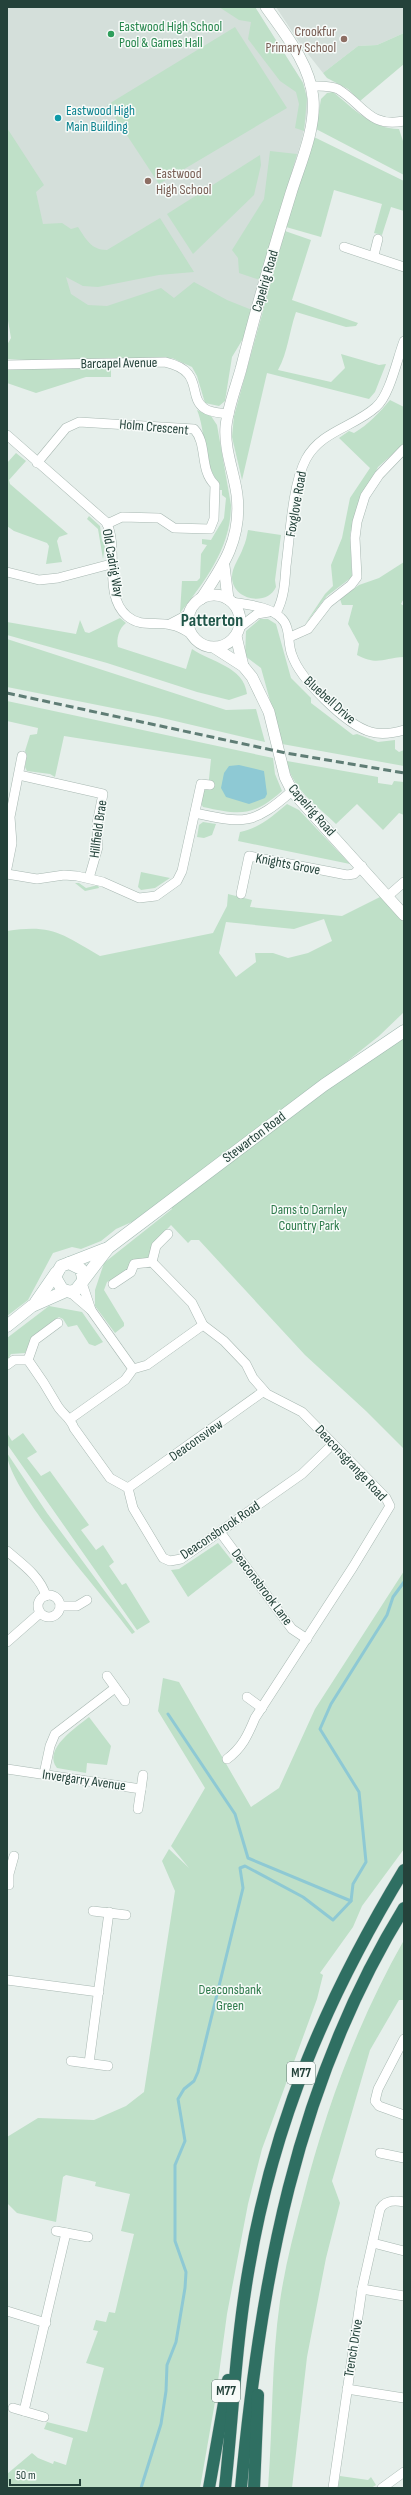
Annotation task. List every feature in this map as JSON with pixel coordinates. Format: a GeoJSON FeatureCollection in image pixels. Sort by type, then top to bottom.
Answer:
{"type":"FeatureCollection","features":[{"type":"Feature","properties":{"kind":"highway","name":"M77"},"geometry":{"type":"LineString","coordinates":[[209,2488],[262,2198],[300,2075],[342,1978],[404,1870]]}},
{"type":"Feature","properties":{"kind":"highway","name":"M77"},"geometry":{"type":"LineString","coordinates":[[241,2488],[262,2310],[280,2216],[317,2093],[357,1996],[404,1908]]}},
{"type":"Feature","properties":{"kind":"highway","name":"M77"},"geometry":{"type":"LineString","coordinates":[[225,2488],[245,2294]]}},
{"type":"Feature","properties":{"kind":"highway","name":"M77"},"geometry":{"type":"LineString","coordinates":[[254,2488],[262,2310]]}},
{"type":"Feature","properties":{"kind":"main road","name":"Stewarton Road"},"geometry":{"type":"LineString","coordinates":[[83,1281],[108,1248],[324,1085],[404,1031]]}},
{"type":"Feature","properties":{"kind":"main road","name":"Stewarton Road"},"geometry":{"type":"LineString","coordinates":[[69,1263],[108,1248]]}},
{"type":"Feature","properties":{"kind":"main road"},"geometry":{"type":"LineString","coordinates":[[7,1326],[32,1306],[61,1266],[69,1263],[81,1269],[83,1281],[68,1292],[32,1306]]}},
{"type":"Feature","properties":{"kind":"main road"},"geometry":{"type":"LineString","coordinates":[[56,1273],[58,1286],[68,1292]]}},
{"type":"Feature","properties":{"kind":"street","name":"Capelrig Road"},"geometry":{"type":"LineString","coordinates":[[200,599],[224,566],[235,537],[238,516],[237,495],[227,440],[229,414],[258,300],[309,132],[313,98],[304,66],[294,47],[266,7]]}},
{"type":"Feature","properties":{"kind":"street"},"geometry":{"type":"LineString","coordinates":[[310,86],[324,86],[337,89],[371,117],[382,123],[404,122]]}},
{"type":"Feature","properties":{"kind":"street"},"geometry":{"type":"LineString","coordinates":[[374,256],[378,239]]}},
{"type":"Feature","properties":{"kind":"street"},"geometry":{"type":"LineString","coordinates":[[344,247],[404,267]]}},
{"type":"Feature","properties":{"kind":"street","name":"Foxglove Road"},"geometry":{"type":"LineString","coordinates":[[274,613],[284,584],[298,482],[306,459],[313,448],[327,436],[377,407],[385,394],[404,341]]}},
{"type":"Feature","properties":{"kind":"street","name":"Barcapel Avenue"},"geometry":{"type":"LineString","coordinates":[[7,365],[164,362],[183,370],[192,379],[200,404],[206,410],[229,414]]}},
{"type":"Feature","properties":{"kind":"street","name":"Holm Crescent"},"geometry":{"type":"LineString","coordinates":[[37,463],[66,428],[79,422],[194,429],[200,439],[209,479],[215,485],[214,519],[210,530],[174,528],[159,518],[122,517],[107,524]]}},
{"type":"Feature","properties":{"kind":"street","name":"Old Cadrig Way"},"geometry":{"type":"LineString","coordinates":[[7,435],[107,524],[111,542],[111,564],[116,596],[127,616],[138,622],[152,625],[170,624],[189,614]]}},
{"type":"Feature","properties":{"kind":"street"},"geometry":{"type":"LineString","coordinates":[[290,637],[308,629],[328,602],[351,585],[357,576],[355,538],[357,522],[365,496],[379,475],[404,449]]}},
{"type":"Feature","properties":{"kind":"street"},"geometry":{"type":"LineString","coordinates":[[7,572],[40,580],[58,578],[111,564]]}},
{"type":"Feature","properties":{"kind":"street","name":"Capelrig Road"},"geometry":{"type":"LineString","coordinates":[[224,566],[230,601]]}},
{"type":"Feature","properties":{"kind":"street"},"geometry":{"type":"LineString","coordinates":[[215,595],[230,601],[274,613],[257,614],[238,632],[229,644],[215,648],[202,645],[191,634],[187,624],[192,606],[200,599],[215,595]]}},
{"type":"Feature","properties":{"kind":"street"},"geometry":{"type":"LineString","coordinates":[[230,601],[239,613],[238,632]]}},
{"type":"Feature","properties":{"kind":"street","name":"Bluebell Drive"},"geometry":{"type":"LineString","coordinates":[[274,613],[283,619],[290,637],[291,654],[299,672],[309,685],[341,712],[370,732],[381,734],[404,730]]}},
{"type":"Feature","properties":{"kind":"street","name":"Old Cadrig Way"},"geometry":{"type":"LineString","coordinates":[[170,624],[191,634]]}},
{"type":"Feature","properties":{"kind":"street","name":"Capelrig Road"},"geometry":{"type":"LineString","coordinates":[[238,632],[244,666]]}},
{"type":"Feature","properties":{"kind":"street","name":"Capelrig Road"},"geometry":{"type":"LineString","coordinates":[[215,648],[244,666],[252,677],[269,712],[284,777],[292,791],[362,866],[404,915]]}},
{"type":"Feature","properties":{"kind":"street"},"geometry":{"type":"LineString","coordinates":[[7,868],[12,843],[10,817],[22,756]]}},
{"type":"Feature","properties":{"kind":"street","name":"Hillfield Brae"},"geometry":{"type":"LineString","coordinates":[[19,775],[103,794],[97,824],[98,847],[89,878]]}},
{"type":"Feature","properties":{"kind":"street"},"geometry":{"type":"LineString","coordinates":[[7,874],[37,879],[64,875],[89,878],[139,898],[156,896],[177,881],[182,871],[201,784],[210,785]]}},
{"type":"Feature","properties":{"kind":"street"},"geometry":{"type":"LineString","coordinates":[[195,813],[241,822],[254,819],[272,809],[292,791]]}},
{"type":"Feature","properties":{"kind":"street","name":"Knights Grove"},"geometry":{"type":"LineString","coordinates":[[241,894],[249,856],[347,876],[362,866]]}},
{"type":"Feature","properties":{"kind":"street"},"geometry":{"type":"LineString","coordinates":[[388,896],[404,882]]}},
{"type":"Feature","properties":{"kind":"street"},"geometry":{"type":"LineString","coordinates":[[113,1284],[131,1272],[134,1264],[152,1262],[156,1246],[168,1234]]}},
{"type":"Feature","properties":{"kind":"street","name":"Deaconsgrange Road"},"geometry":{"type":"LineString","coordinates":[[152,1262],[192,1303],[203,1324],[224,1341],[246,1364],[253,1378],[264,1391],[302,1412],[386,1498],[390,1506],[262,1708],[247,1737],[237,1751],[227,1759]]}},
{"type":"Feature","properties":{"kind":"street"},"geometry":{"type":"LineString","coordinates":[[83,1281],[91,1310]]}},
{"type":"Feature","properties":{"kind":"street"},"geometry":{"type":"LineString","coordinates":[[68,1292],[91,1310],[133,1369]]}},
{"type":"Feature","properties":{"kind":"street"},"geometry":{"type":"LineString","coordinates":[[28,1360],[35,1340],[58,1322]]}},
{"type":"Feature","properties":{"kind":"street"},"geometry":{"type":"LineString","coordinates":[[70,1419],[126,1380],[133,1369],[147,1365],[203,1324]]}},
{"type":"Feature","properties":{"kind":"street"},"geometry":{"type":"LineString","coordinates":[[7,1365],[14,1360],[28,1360]]}},
{"type":"Feature","properties":{"kind":"street"},"geometry":{"type":"LineString","coordinates":[[28,1360],[52,1392],[58,1406],[70,1419],[74,1428],[110,1478],[128,1488]]}},
{"type":"Feature","properties":{"kind":"street","name":"Deaconsview"},"geometry":{"type":"LineString","coordinates":[[128,1488],[264,1391]]}},
{"type":"Feature","properties":{"kind":"street","name":"Deaconsbrook Road"},"geometry":{"type":"LineString","coordinates":[[128,1488],[133,1508],[164,1558],[170,1561],[181,1559],[302,1474],[333,1444]]}},
{"type":"Feature","properties":{"kind":"street","name":"Deaconsbrook Lane"},"geometry":{"type":"LineString","coordinates":[[220,1532],[283,1617],[292,1628],[307,1639]]}},
{"type":"Feature","properties":{"kind":"street"},"geometry":{"type":"LineString","coordinates":[[7,1551],[33,1574],[42,1585],[46,1596]]}},
{"type":"Feature","properties":{"kind":"street"},"geometry":{"type":"LineString","coordinates":[[46,1596],[56,1597],[60,1606],[54,1617],[46,1617],[40,1613],[38,1603],[46,1596]]}},
{"type":"Feature","properties":{"kind":"street"},"geometry":{"type":"LineString","coordinates":[[60,1606],[78,1606],[87,1600]]}},
{"type":"Feature","properties":{"kind":"street"},"geometry":{"type":"LineString","coordinates":[[7,1642],[40,1613]]}},
{"type":"Feature","properties":{"kind":"street"},"geometry":{"type":"LineString","coordinates":[[106,1676],[125,1701]]}},
{"type":"Feature","properties":{"kind":"street"},"geometry":{"type":"LineString","coordinates":[[44,1774],[50,1746],[56,1734],[115,1688]]}},
{"type":"Feature","properties":{"kind":"street"},"geometry":{"type":"LineString","coordinates":[[247,1697],[262,1708]]}},
{"type":"Feature","properties":{"kind":"street","name":"Invergarry Avenue"},"geometry":{"type":"LineString","coordinates":[[7,1769],[141,1789],[138,1809]]}},
{"type":"Feature","properties":{"kind":"street"},"geometry":{"type":"LineString","coordinates":[[141,1789],[143,1775]]}},
{"type":"Feature","properties":{"kind":"street"},"geometry":{"type":"LineString","coordinates":[[9,1885],[8,1874],[14,1856]]}},
{"type":"Feature","properties":{"kind":"street"},"geometry":{"type":"LineString","coordinates":[[93,1911],[126,1915]]}},
{"type":"Feature","properties":{"kind":"street"},"geometry":{"type":"LineString","coordinates":[[89,2063],[109,1912]]}},
{"type":"Feature","properties":{"kind":"street"},"geometry":{"type":"LineString","coordinates":[[7,1980],[99,1992]]}},
{"type":"Feature","properties":{"kind":"street"},"geometry":{"type":"LineString","coordinates":[[404,2038],[378,2088],[375,2101],[379,2106],[404,2115]]}},
{"type":"Feature","properties":{"kind":"street"},"geometry":{"type":"LineString","coordinates":[[71,2061],[108,2066]]}},
{"type":"Feature","properties":{"kind":"street"},"geometry":{"type":"LineString","coordinates":[[380,2153],[404,2158]]}},
{"type":"Feature","properties":{"kind":"street","name":"Trench Drive"},"geometry":{"type":"LineString","coordinates":[[333,2488],[362,2289],[380,2209],[383,2204],[389,2201],[404,2202]]}},
{"type":"Feature","properties":{"kind":"street"},"geometry":{"type":"LineString","coordinates":[[56,2231],[88,2237]]}},
{"type":"Feature","properties":{"kind":"street"},"geometry":{"type":"LineString","coordinates":[[24,2411],[46,2323],[66,2233]]}},
{"type":"Feature","properties":{"kind":"street"},"geometry":{"type":"LineString","coordinates":[[373,2243],[404,2251]]}},
{"type":"Feature","properties":{"kind":"street"},"geometry":{"type":"LineString","coordinates":[[362,2289],[404,2296]]}},
{"type":"Feature","properties":{"kind":"street"},"geometry":{"type":"LineString","coordinates":[[7,2311],[46,2323]]}},
{"type":"Feature","properties":{"kind":"street"},"geometry":{"type":"LineString","coordinates":[[347,2389],[404,2398]]}},
{"type":"Feature","properties":{"kind":"street"},"geometry":{"type":"LineString","coordinates":[[12,2408],[44,2417]]}},
{"type":"Feature","properties":{"kind":"street"},"geometry":{"type":"LineString","coordinates":[[382,2488],[404,2472]]}},
{"type":"Feature","properties":{"kind":"shaded area","name":"Eastwood High School"},"geometry":{"type":"Polygon","coordinates":[[[7,7],[255,7],[303,83],[307,98],[307,113],[302,139],[244,337],[85,352],[7,242],[7,7]]]}},
{"type":"Feature","properties":{"kind":"shaded area","name":"Crookfur Primary School"},"geometry":{"type":"Polygon","coordinates":[[[276,7],[404,7],[404,33],[377,45],[358,46],[323,73],[301,45],[276,7]]]}},
{"type":"Feature","properties":{"kind":"green space"},"geometry":{"type":"Polygon","coordinates":[[[219,7],[255,7],[303,83],[307,98],[304,131],[295,128],[299,104],[296,92],[280,81],[248,39],[251,22],[239,20],[219,7]]]}},
{"type":"Feature","properties":{"kind":"green space"},"geometry":{"type":"Polygon","coordinates":[[[235,27],[287,108],[159,184],[107,105],[235,27]]]}},
{"type":"Feature","properties":{"kind":"green space"},"geometry":{"type":"Polygon","coordinates":[[[404,33],[404,64],[360,101],[348,89],[327,78],[323,73],[358,46],[377,45],[404,33]]]}},
{"type":"Feature","properties":{"kind":"green space"},"geometry":{"type":"Polygon","coordinates":[[[333,92],[372,122],[389,128],[399,129],[404,144],[404,175],[316,129],[321,99],[327,93],[333,92]]]}},
{"type":"Feature","properties":{"kind":"green space"},"geometry":{"type":"Polygon","coordinates":[[[7,128],[44,185],[36,192],[43,224],[62,223],[71,229],[78,227],[86,240],[93,246],[101,250],[107,250],[160,218],[194,272],[159,275],[98,287],[83,286],[66,277],[71,294],[88,305],[107,306],[161,288],[174,298],[194,282],[227,300],[252,310],[244,337],[232,357],[225,401],[219,406],[205,403],[197,376],[192,367],[172,358],[46,361],[7,359],[7,345],[11,338],[7,315],[7,128]]]}},
{"type":"Feature","properties":{"kind":"green space"},"geometry":{"type":"Polygon","coordinates":[[[314,137],[404,181],[404,211],[391,207],[382,235],[374,233],[382,204],[334,190],[321,237],[286,227],[314,137]]]}},
{"type":"Feature","properties":{"kind":"green space"},"geometry":{"type":"Polygon","coordinates":[[[270,151],[297,154],[260,280],[239,273],[238,258],[232,250],[264,199],[270,151]]]}},
{"type":"Feature","properties":{"kind":"green space"},"geometry":{"type":"Polygon","coordinates":[[[260,155],[261,165],[254,195],[193,254],[167,214],[260,155]]]}},
{"type":"Feature","properties":{"kind":"green space"},"geometry":{"type":"Polygon","coordinates":[[[285,231],[311,240],[292,300],[358,323],[356,326],[346,327],[296,312],[284,356],[278,370],[331,382],[345,368],[341,354],[379,365],[386,364],[375,392],[369,399],[267,373],[242,480],[232,437],[234,416],[285,231]]]}},
{"type":"Feature","properties":{"kind":"green space"},"geometry":{"type":"Polygon","coordinates":[[[7,368],[111,368],[111,377],[86,377],[36,393],[7,383],[7,368]]]}},
{"type":"Feature","properties":{"kind":"green space"},"geometry":{"type":"Polygon","coordinates":[[[390,400],[404,407],[404,444],[378,467],[356,511],[350,534],[352,577],[327,596],[305,624],[325,594],[333,586],[331,565],[342,538],[350,498],[370,468],[339,438],[349,431],[354,433],[364,426],[378,414],[390,400]]]}},
{"type":"Feature","properties":{"kind":"green space"},"geometry":{"type":"Polygon","coordinates":[[[197,410],[211,416],[217,425],[231,505],[230,521],[227,536],[215,563],[199,589],[180,613],[182,581],[197,581],[200,578],[201,554],[207,545],[202,544],[202,539],[211,540],[224,518],[226,498],[222,495],[222,490],[219,490],[219,482],[210,467],[207,458],[202,428],[197,410]]]}},
{"type":"Feature","properties":{"kind":"green space"},"geometry":{"type":"Polygon","coordinates":[[[16,453],[26,461],[9,480],[10,484],[68,534],[59,537],[57,541],[62,562],[46,564],[49,546],[47,543],[14,531],[7,526],[7,463],[16,453]]]}},
{"type":"Feature","properties":{"kind":"green space"},"geometry":{"type":"Polygon","coordinates":[[[89,516],[100,526],[102,541],[105,545],[103,559],[98,529],[87,519],[89,516]]]}},
{"type":"Feature","properties":{"kind":"green space"},"geometry":{"type":"Polygon","coordinates":[[[248,530],[281,535],[275,580],[276,587],[272,593],[258,599],[244,596],[238,591],[234,585],[232,577],[232,573],[245,543],[248,530]]]}},
{"type":"Feature","properties":{"kind":"green space"},"geometry":{"type":"Polygon","coordinates":[[[404,562],[404,598],[401,604],[404,606],[404,657],[376,661],[357,655],[359,644],[348,624],[353,605],[342,605],[340,599],[359,585],[379,578],[404,562]]]}},
{"type":"Feature","properties":{"kind":"green space"},"geometry":{"type":"Polygon","coordinates":[[[120,618],[126,623],[119,634],[117,641],[118,647],[186,669],[192,649],[233,671],[240,677],[245,685],[247,694],[229,700],[197,692],[107,663],[7,635],[7,622],[76,634],[80,620],[85,632],[89,633],[120,618]]]}},
{"type":"Feature","properties":{"kind":"green space"},"geometry":{"type":"Polygon","coordinates":[[[260,619],[268,619],[276,624],[291,678],[311,698],[311,703],[353,735],[357,734],[378,742],[395,740],[395,749],[399,752],[404,750],[404,766],[282,744],[261,668],[245,656],[246,631],[260,619]]]}},
{"type":"Feature","properties":{"kind":"green space"},"geometry":{"type":"Polygon","coordinates":[[[7,639],[226,710],[256,709],[265,742],[158,717],[7,687],[7,639]]]}},
{"type":"Feature","properties":{"kind":"green space"},"geometry":{"type":"Polygon","coordinates":[[[7,701],[273,758],[275,774],[282,791],[263,806],[246,812],[227,812],[203,807],[200,802],[203,791],[208,789],[211,759],[64,736],[55,777],[50,774],[27,771],[25,767],[27,755],[25,751],[30,735],[37,734],[38,728],[7,721],[7,701]]]}},
{"type":"Feature","properties":{"kind":"green space"},"geometry":{"type":"Polygon","coordinates":[[[287,761],[378,777],[378,783],[392,785],[394,781],[404,782],[404,815],[399,813],[383,830],[357,804],[336,824],[299,788],[289,771],[287,761]]]}},
{"type":"Feature","properties":{"kind":"green space"},"geometry":{"type":"Polygon","coordinates":[[[287,804],[299,810],[350,864],[238,841],[240,832],[259,825],[287,804]]]}},
{"type":"Feature","properties":{"kind":"green space"},"geometry":{"type":"Polygon","coordinates":[[[203,822],[216,824],[212,835],[204,838],[197,837],[199,825],[203,822]]]}},
{"type":"Feature","properties":{"kind":"green space"},"geometry":{"type":"Polygon","coordinates":[[[141,872],[170,878],[155,888],[141,890],[138,887],[141,872]]]}},
{"type":"Feature","properties":{"kind":"green space"},"geometry":{"type":"Polygon","coordinates":[[[75,883],[79,883],[86,888],[98,885],[99,888],[85,891],[75,883]]]}},
{"type":"Feature","properties":{"kind":"green space"},"geometry":{"type":"Polygon","coordinates":[[[228,894],[252,900],[250,907],[342,916],[384,895],[404,920],[404,1012],[379,1036],[316,1086],[134,1221],[116,1229],[101,1241],[81,1249],[72,1247],[53,1253],[28,1300],[7,1316],[7,931],[22,929],[46,930],[66,937],[100,956],[213,933],[227,906],[228,894]],[[324,919],[294,929],[226,922],[219,953],[236,977],[256,962],[255,953],[273,953],[288,958],[308,953],[332,941],[324,919]]]}},
{"type":"Feature","properties":{"kind":"green space","name":"Dams to Darnley Country Park"},"geometry":{"type":"Polygon","coordinates":[[[404,1024],[404,1449],[366,1411],[305,1355],[199,1240],[191,1240],[188,1243],[171,1225],[153,1244],[148,1258],[107,1282],[104,1290],[124,1323],[124,1326],[115,1333],[95,1306],[95,1290],[104,1263],[172,1209],[168,1203],[404,1024]]]}},
{"type":"Feature","properties":{"kind":"green space"},"geometry":{"type":"Polygon","coordinates":[[[49,1306],[82,1312],[103,1342],[95,1346],[89,1344],[77,1325],[68,1327],[63,1319],[59,1317],[33,1336],[25,1353],[11,1354],[7,1361],[7,1338],[49,1306]]]}},
{"type":"Feature","properties":{"kind":"green space"},"geometry":{"type":"Polygon","coordinates":[[[7,1433],[12,1441],[23,1433],[37,1452],[27,1458],[41,1476],[50,1471],[89,1525],[81,1530],[96,1550],[103,1545],[114,1562],[109,1566],[122,1585],[126,1583],[150,1622],[137,1630],[7,1444],[7,1433]]]}},
{"type":"Feature","properties":{"kind":"green space"},"geometry":{"type":"Polygon","coordinates":[[[7,1453],[47,1513],[135,1632],[132,1634],[40,1517],[11,1470],[7,1453]]]}},
{"type":"Feature","properties":{"kind":"green space"},"geometry":{"type":"Polygon","coordinates":[[[218,1543],[233,1562],[188,1597],[171,1570],[179,1569],[218,1543]]]}},
{"type":"Feature","properties":{"kind":"green space","name":"Deaconsbank Green"},"geometry":{"type":"Polygon","coordinates":[[[404,1571],[404,1849],[362,1906],[353,1927],[320,1973],[323,1975],[317,1999],[262,2149],[248,2204],[227,2314],[216,2396],[200,2488],[7,2488],[7,2474],[32,2453],[38,2458],[53,2464],[54,2461],[66,2465],[73,2438],[44,2429],[47,2422],[87,2432],[104,2368],[86,2363],[98,2331],[93,2330],[96,2320],[106,2322],[109,2312],[115,2313],[134,2234],[121,2231],[130,2194],[95,2186],[96,2182],[66,2175],[63,2177],[56,2222],[17,2213],[7,2203],[7,2137],[38,2118],[94,2120],[126,2106],[144,2092],[175,1891],[162,1861],[169,1849],[189,1868],[171,1846],[205,1788],[158,1711],[163,1678],[179,1682],[251,1807],[279,1788],[315,1709],[404,1571]]]}},
{"type":"Feature","properties":{"kind":"green space"},"geometry":{"type":"Polygon","coordinates":[[[89,1717],[111,1746],[107,1765],[87,1763],[86,1773],[57,1768],[54,1761],[54,1753],[57,1746],[89,1717]]]}},
{"type":"Feature","properties":{"kind":"green space"},"geometry":{"type":"Polygon","coordinates":[[[404,1940],[404,2000],[399,2000],[370,2050],[332,2181],[340,2203],[326,2258],[307,2357],[292,2488],[268,2488],[277,2324],[282,2288],[293,2236],[322,2131],[345,2066],[372,2002],[404,1940]]]}},
{"type":"Feature","properties":{"kind":"green space"},"geometry":{"type":"Polygon","coordinates":[[[340,2476],[368,2480],[371,2477],[376,2485],[371,2488],[338,2488],[340,2476]]]}},
{"type":"Feature","properties":{"kind":"water"},"geometry":{"type":"Polygon","coordinates":[[[239,765],[264,771],[267,794],[265,798],[249,804],[226,797],[221,788],[224,773],[229,766],[239,765]]]}},
{"type":"Feature","properties":{"kind":"waterway"},"geometry":{"type":"LineString","coordinates":[[141,2488],[161,2424],[166,2391],[167,2365],[176,2342],[185,2288],[186,2272],[175,2241],[175,2165],[185,2141],[178,2099],[184,2089],[194,2081],[198,2072],[243,1888],[240,1868],[245,1866],[303,1897],[333,1920],[351,1901],[353,1884],[366,1862],[359,1792],[320,1729],[331,1704],[387,1615],[393,1597],[404,1582]]}},
{"type":"Feature","properties":{"kind":"waterway"},"geometry":{"type":"LineString","coordinates":[[168,1714],[235,1814],[248,1858],[351,1901]]}},
{"type":"Feature","properties":{"kind":"railway"},"geometry":{"type":"LineString","coordinates":[[7,693],[286,753],[404,773]]}},
{"type":"Feature","properties":{"kind":"place","name":"Eastwood High School Pool & Games Hall"},"geometry":{"type":"Point","coordinates":[111,34]}},
{"type":"Feature","properties":{"kind":"place","name":"Crookfur Primary School"},"geometry":{"type":"Point","coordinates":[344,39]}},
{"type":"Feature","properties":{"kind":"place","name":"Eastwood High Main Building"},"geometry":{"type":"Point","coordinates":[58,118]}},
{"type":"Feature","properties":{"kind":"place","name":"Eastwood High School"},"geometry":{"type":"Point","coordinates":[148,181]}},
{"type":"Feature","properties":{"kind":"district","name":"Patterton"},"geometry":{"type":"Point","coordinates":[212,620]}}]}
